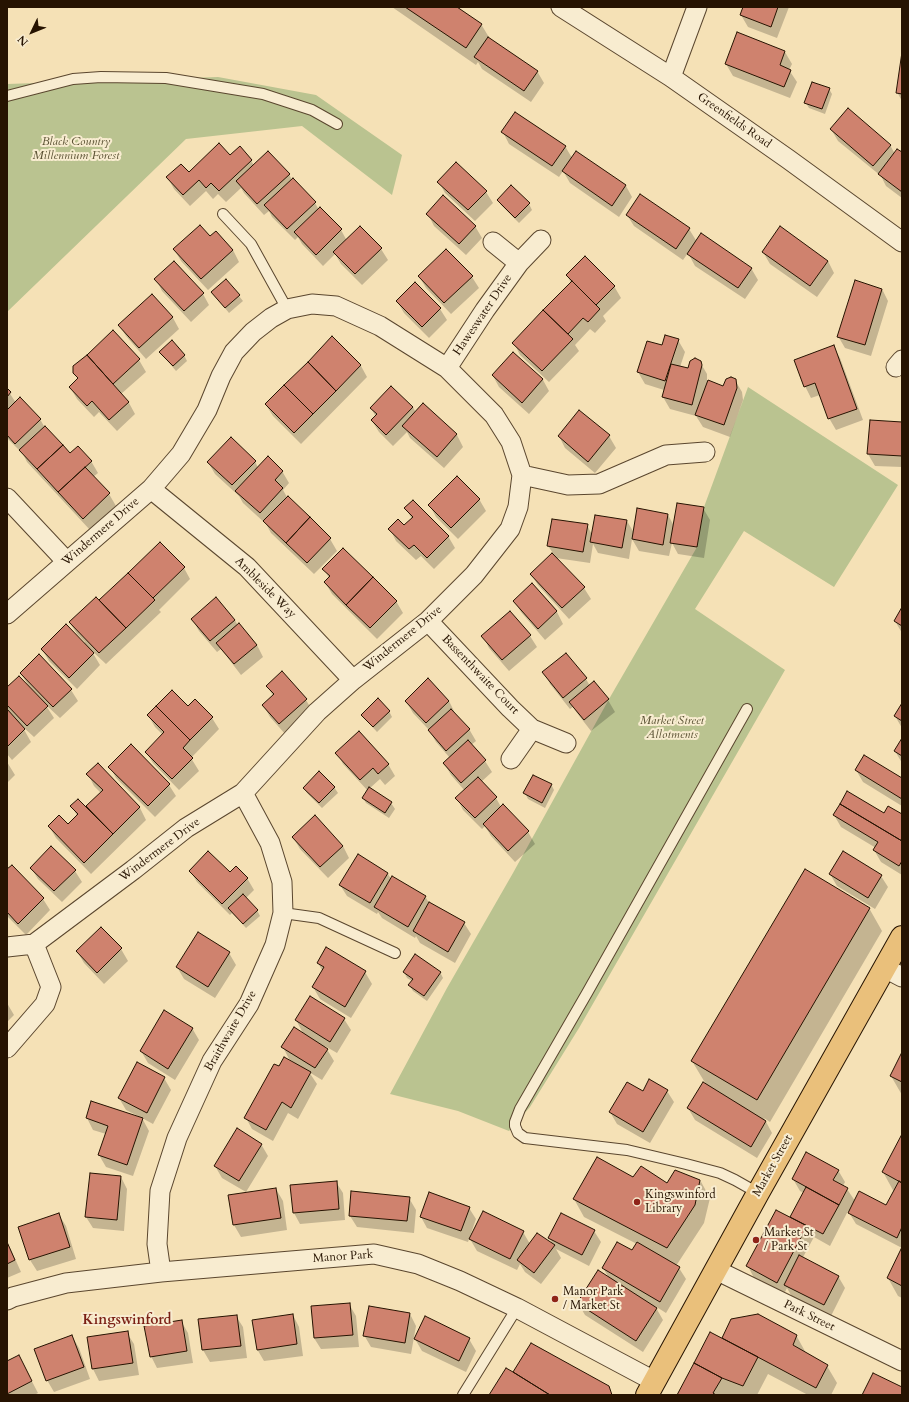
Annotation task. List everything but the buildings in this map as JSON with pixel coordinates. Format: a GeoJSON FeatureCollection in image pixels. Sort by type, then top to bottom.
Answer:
{"type":"FeatureCollection","features":[{"type":"Feature","properties":{"kind":"highway","name":"Market Street"},"geometry":{"type":"LineString","coordinates":[[650,1388],[758,1193],[894,972],[902,937]]}},
{"type":"Feature","properties":{"kind":"street","name":"Greenfields Road"},"geometry":{"type":"LineString","coordinates":[[562,7],[671,77],[788,159],[902,242]]}},
{"type":"Feature","properties":{"kind":"street"},"geometry":{"type":"LineString","coordinates":[[671,77],[697,7]]}},
{"type":"Feature","properties":{"kind":"street","name":"Haweswater Drive"},"geometry":{"type":"LineString","coordinates":[[447,368],[485,310],[519,263],[541,240]]}},
{"type":"Feature","properties":{"kind":"street","name":"Haweswater Drive"},"geometry":{"type":"LineString","coordinates":[[493,242],[519,263]]}},
{"type":"Feature","properties":{"kind":"street","name":"Windermere Drive"},"geometry":{"type":"LineString","coordinates":[[7,614],[151,489],[180,454],[207,410],[221,376],[234,352],[253,332],[271,318],[287,309],[312,304],[336,306],[380,326],[447,368],[494,415],[511,442],[522,475],[518,507],[510,529],[474,575],[428,621],[353,680],[317,712],[243,793],[186,828],[133,870],[34,944]]}},
{"type":"Feature","properties":{"kind":"street"},"geometry":{"type":"LineString","coordinates":[[522,475],[568,485],[599,484],[666,455],[705,452]]}},
{"type":"Feature","properties":{"kind":"street","name":"Ambleside Way"},"geometry":{"type":"LineString","coordinates":[[151,489],[247,567],[353,680]]}},
{"type":"Feature","properties":{"kind":"street"},"geometry":{"type":"LineString","coordinates":[[7,498],[67,562]]}},
{"type":"Feature","properties":{"kind":"street","name":"Bassenthwaite Court"},"geometry":{"type":"LineString","coordinates":[[428,621],[510,708],[532,729],[566,744]]}},
{"type":"Feature","properties":{"kind":"street"},"geometry":{"type":"LineString","coordinates":[[511,760],[532,729]]}},
{"type":"Feature","properties":{"kind":"street","name":"Braithwaite Drive"},"geometry":{"type":"LineString","coordinates":[[161,1272],[157,1244],[160,1191],[177,1138],[212,1061],[249,1004],[275,945],[283,913],[282,882],[270,843],[243,793]]}},
{"type":"Feature","properties":{"kind":"street"},"geometry":{"type":"LineString","coordinates":[[7,947],[34,944],[51,987],[45,1004],[7,1048]]}},
{"type":"Feature","properties":{"kind":"street","name":"Manor Park"},"geometry":{"type":"LineString","coordinates":[[7,1300],[13,1297],[66,1283],[161,1272],[374,1254],[418,1264],[460,1280],[517,1308],[650,1388]]}},
{"type":"Feature","properties":{"kind":"street","name":"Park Street"},"geometry":{"type":"LineString","coordinates":[[716,1270],[902,1361]]}},
{"type":"Feature","properties":{"kind":"lane"},"geometry":{"type":"LineString","coordinates":[[7,96],[73,79],[102,76],[166,78],[263,94],[312,110],[337,124]]}},
{"type":"Feature","properties":{"kind":"lane"},"geometry":{"type":"LineString","coordinates":[[222,214],[251,244],[287,309]]}},
{"type":"Feature","properties":{"kind":"lane"},"geometry":{"type":"LineString","coordinates":[[747,709],[520,1109],[515,1126],[518,1133],[525,1138],[627,1150],[720,1173],[758,1193]]}},
{"type":"Feature","properties":{"kind":"lane"},"geometry":{"type":"LineString","coordinates":[[283,913],[319,918],[395,953]]}},
{"type":"Feature","properties":{"kind":"lane"},"geometry":{"type":"LineString","coordinates":[[463,1395],[517,1308]]}},
{"type":"Feature","properties":{"kind":"green space","name":"Black Country Millennium Forest"},"geometry":{"type":"Polygon","coordinates":[[[218,77],[316,95],[402,155],[392,195],[302,126],[186,139],[7,312],[7,84],[218,77]]]}},
{"type":"Feature","properties":{"kind":"green space","name":"Market Street Allotments"},"geometry":{"type":"Polygon","coordinates":[[[748,387],[898,485],[834,587],[744,531],[695,609],[785,670],[579,1028],[530,1107],[509,1131],[458,1111],[390,1094],[447,988],[513,873],[609,699],[697,547],[704,507],[748,387]]]}},
{"type":"Feature","properties":{"kind":"place","name":"Kingswinford Library"},"geometry":{"type":"Point","coordinates":[637,1202]}},
{"type":"Feature","properties":{"kind":"place","name":"Market St / Park St"},"geometry":{"type":"Point","coordinates":[756,1240]}},
{"type":"Feature","properties":{"kind":"place","name":"Manor Park / Market St"},"geometry":{"type":"Point","coordinates":[555,1299]}},
{"type":"Feature","properties":{"kind":"district","name":"Kingswinford"},"geometry":{"type":"Point","coordinates":[127,1321]}}]}
